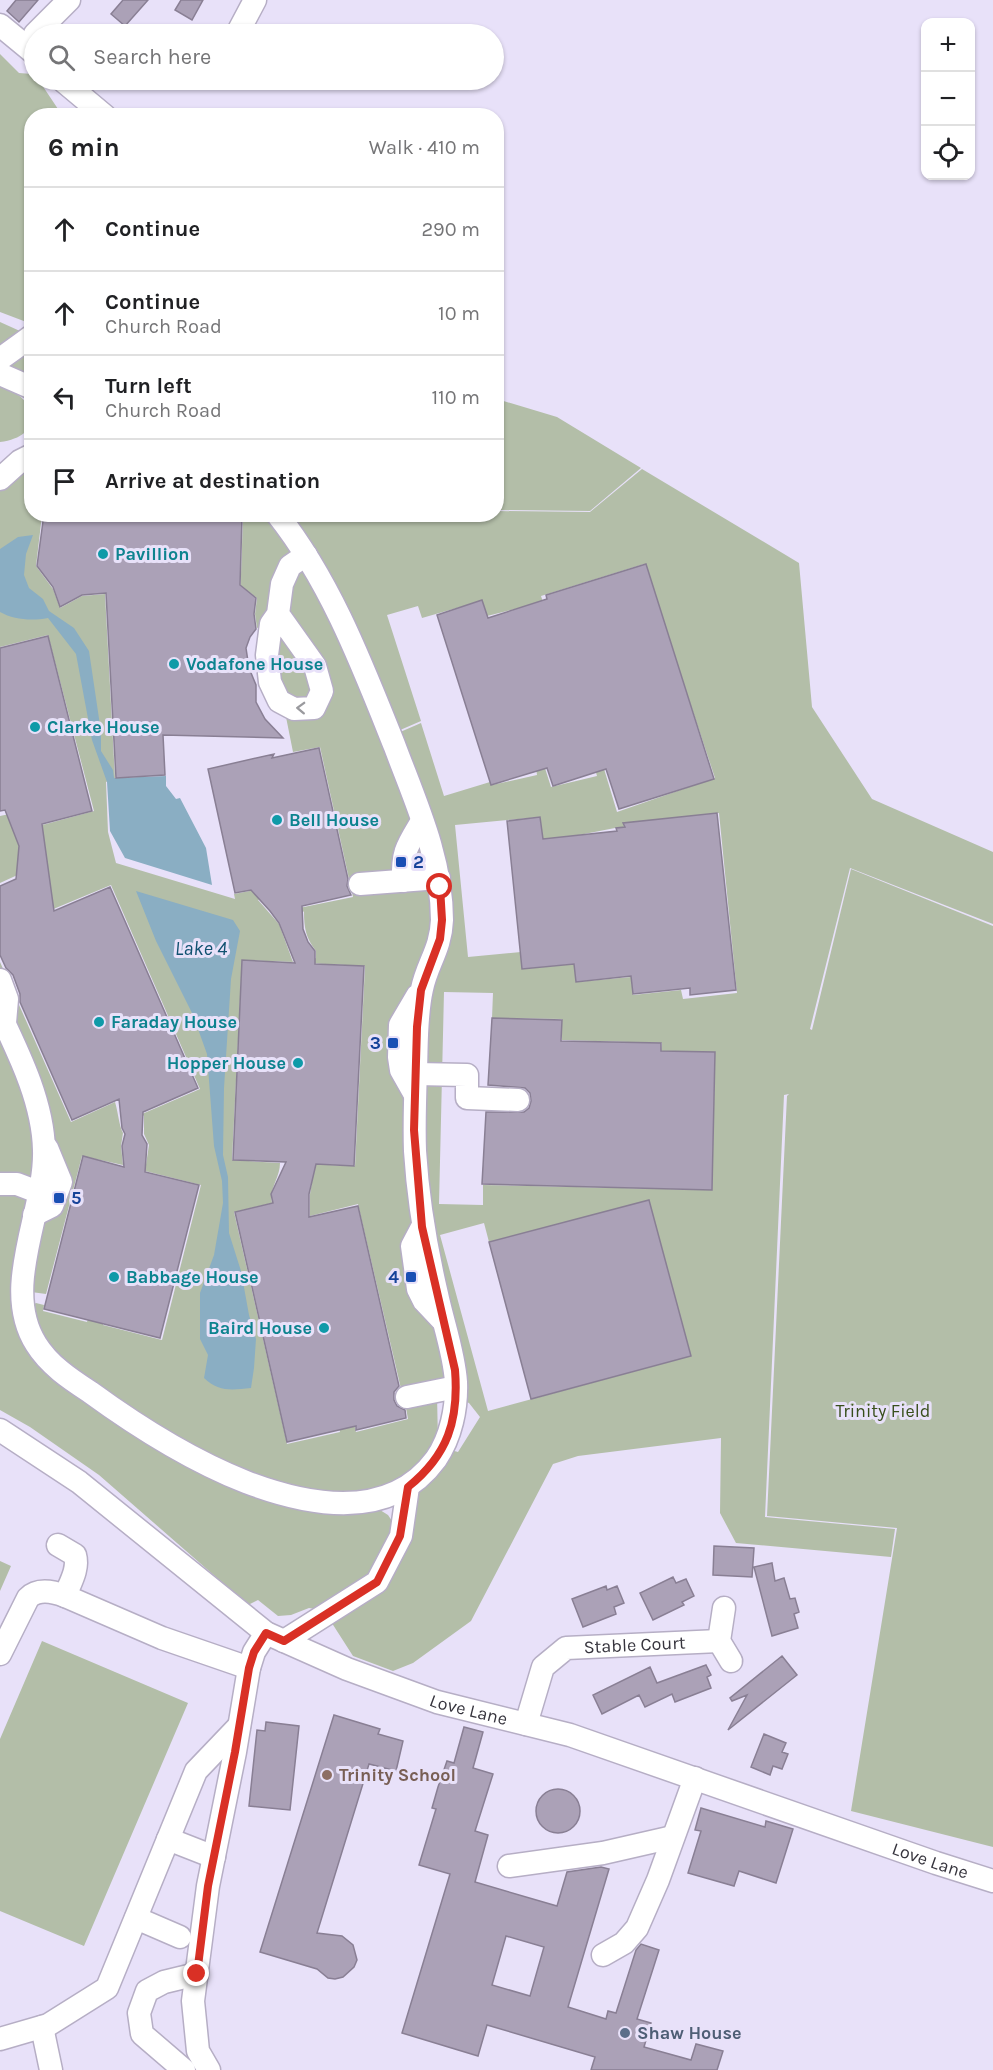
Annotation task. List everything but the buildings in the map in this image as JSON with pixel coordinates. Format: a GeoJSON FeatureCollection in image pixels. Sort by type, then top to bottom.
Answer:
{"type":"FeatureCollection","features":[{"type":"Feature","properties":{"kind":"street"},"geometry":{"type":"LineString","coordinates":[[48,24],[69,0]]}},
{"type":"Feature","properties":{"kind":"street"},"geometry":{"type":"LineString","coordinates":[[242,24],[255,0]]}},
{"type":"Feature","properties":{"kind":"street"},"geometry":{"type":"LineString","coordinates":[[0,25],[24,38]]}},
{"type":"Feature","properties":{"kind":"street"},"geometry":{"type":"LineString","coordinates":[[74,90],[95,108]]}},
{"type":"Feature","properties":{"kind":"street"},"geometry":{"type":"LineString","coordinates":[[0,359],[24,342]]}},
{"type":"Feature","properties":{"kind":"street"},"geometry":{"type":"LineString","coordinates":[[0,374],[24,384]]}},
{"type":"Feature","properties":{"kind":"street"},"geometry":{"type":"LineString","coordinates":[[0,479],[17,459]]}},
{"type":"Feature","properties":{"kind":"street"},"geometry":{"type":"LineString","coordinates":[[44,1142],[43,1170],[25,1258],[33,1298],[25,1320],[37,1347],[61,1371],[108,1406],[163,1440],[224,1473],[275,1492],[327,1502],[370,1501],[394,1494],[422,1476],[444,1446],[454,1412],[459,1353],[444,1322],[422,1227],[416,1158],[417,1027],[421,990],[440,939],[444,884],[422,821],[398,732],[370,684],[332,603],[306,555],[283,522]]}},
{"type":"Feature","properties":{"kind":"street"},"geometry":{"type":"LineString","coordinates":[[278,614],[282,584],[290,566],[306,555]]}},
{"type":"Feature","properties":{"kind":"street"},"geometry":{"type":"LineString","coordinates":[[403,881],[402,860],[405,848],[422,821]]}},
{"type":"Feature","properties":{"kind":"street"},"geometry":{"type":"LineString","coordinates":[[360,884],[403,881],[444,884]]}},
{"type":"Feature","properties":{"kind":"street"},"geometry":{"type":"LineString","coordinates":[[0,980],[7,999],[2,1019],[19,1054],[33,1093],[44,1142],[61,1182],[52,1206],[34,1215]]}},
{"type":"Feature","properties":{"kind":"street"},"geometry":{"type":"LineString","coordinates":[[415,1084],[467,1075],[467,1098],[518,1100]]}},
{"type":"Feature","properties":{"kind":"street"},"geometry":{"type":"LineString","coordinates":[[0,1184],[17,1184],[38,1192]]}},
{"type":"Feature","properties":{"kind":"street"},"geometry":{"type":"LineString","coordinates":[[407,1397],[456,1387]]}},
{"type":"Feature","properties":{"kind":"street","name":"Love Lane"},"geometry":{"type":"LineString","coordinates":[[0,1430],[79,1482],[275,1637],[347,1669],[437,1702],[570,1735],[993,1881]]}},
{"type":"Feature","properties":{"kind":"street"},"geometry":{"type":"LineString","coordinates":[[209,2070],[198,2051],[193,2001],[208,1886],[249,1668],[254,1652],[275,1637],[377,1582],[400,1536],[408,1487]]}},
{"type":"Feature","properties":{"kind":"street"},"geometry":{"type":"LineString","coordinates":[[58,1545],[75,1556],[76,1561],[74,1575],[65,1596]]}},
{"type":"Feature","properties":{"kind":"street"},"geometry":{"type":"LineString","coordinates":[[0,1654],[22,1607],[32,1593],[49,1592],[65,1596],[162,1638],[249,1668]]}},
{"type":"Feature","properties":{"kind":"street"},"geometry":{"type":"LineString","coordinates":[[724,1608],[719,1641],[731,1662]]}},
{"type":"Feature","properties":{"kind":"street","name":"Stable Court"},"geometry":{"type":"LineString","coordinates":[[526,1724],[543,1667],[566,1648],[719,1641]]}},
{"type":"Feature","properties":{"kind":"street"},"geometry":{"type":"LineString","coordinates":[[0,2039],[48,2025],[107,1988],[196,1771],[239,1726]]}},
{"type":"Feature","properties":{"kind":"street"},"geometry":{"type":"LineString","coordinates":[[603,1955],[624,1943],[637,1928],[648,1906],[695,1778]]}},
{"type":"Feature","properties":{"kind":"street"},"geometry":{"type":"LineString","coordinates":[[509,1866],[603,1853],[674,1837]]}},
{"type":"Feature","properties":{"kind":"street"},"geometry":{"type":"LineString","coordinates":[[168,1839],[214,1857]]}},
{"type":"Feature","properties":{"kind":"street"},"geometry":{"type":"LineString","coordinates":[[136,1918],[180,1937]]}},
{"type":"Feature","properties":{"kind":"street"},"geometry":{"type":"LineString","coordinates":[[184,2070],[142,2034],[139,2013],[147,1991],[164,1982],[197,1974]]}},
{"type":"Feature","properties":{"kind":"street"},"geometry":{"type":"LineString","coordinates":[[42,2027],[51,2070]]}},
{"type":"Feature","properties":{"kind":"green space"},"geometry":{"type":"Polygon","coordinates":[[[0,54],[19,73],[24,73],[24,90],[45,90],[57,108],[24,108],[24,321],[0,312],[0,54]]]}},
{"type":"Feature","properties":{"kind":"green space"},"geometry":{"type":"Polygon","coordinates":[[[0,322],[24,333],[24,381],[0,370],[0,322]]]}},
{"type":"Feature","properties":{"kind":"green space"},"geometry":{"type":"Polygon","coordinates":[[[0,386],[24,400],[24,433],[0,442],[0,386]]]}},
{"type":"Feature","properties":{"kind":"green space"},"geometry":{"type":"Polygon","coordinates":[[[504,401],[557,417],[641,468],[590,511],[504,510],[504,401]]]}},
{"type":"Feature","properties":{"kind":"green space"},"geometry":{"type":"Polygon","coordinates":[[[24,462],[24,522],[41,522],[36,566],[53,589],[60,608],[82,596],[105,594],[115,778],[106,782],[108,832],[116,863],[235,899],[234,894],[275,886],[274,894],[258,900],[279,924],[293,962],[242,960],[232,1160],[280,1163],[280,1168],[272,1193],[272,1203],[234,1212],[287,1444],[340,1432],[334,1403],[348,1399],[356,1432],[408,1419],[405,1402],[437,1395],[438,1442],[392,1491],[329,1498],[192,1454],[39,1346],[34,1304],[36,1303],[44,1305],[43,1311],[87,1322],[88,1319],[162,1340],[201,1185],[145,1171],[149,1145],[144,1134],[142,1114],[200,1089],[111,885],[51,910],[35,827],[94,811],[48,635],[0,647],[0,481],[24,462]]]}},
{"type":"Feature","properties":{"kind":"green space","name":"Trinity Field"},"geometry":{"type":"Polygon","coordinates":[[[642,469],[799,563],[812,707],[872,799],[993,852],[993,924],[850,868],[810,1029],[812,1030],[851,869],[993,926],[993,1847],[851,1811],[897,1528],[767,1516],[787,1096],[789,1094],[784,1095],[765,1517],[895,1529],[891,1557],[736,1543],[720,1513],[721,1438],[578,1456],[553,1464],[471,1621],[413,1663],[393,1671],[353,1656],[328,1617],[379,1583],[411,1489],[447,1449],[458,1452],[480,1417],[469,1403],[456,1398],[423,1227],[418,1027],[443,920],[391,736],[421,723],[444,796],[490,782],[492,785],[537,775],[536,768],[544,765],[551,787],[597,776],[590,751],[598,749],[617,812],[715,778],[644,564],[541,596],[543,602],[487,616],[481,601],[422,618],[418,606],[387,615],[421,721],[391,734],[283,522],[504,522],[504,511],[590,512],[642,469]],[[719,813],[671,818],[671,821],[615,828],[543,842],[540,817],[455,825],[468,957],[521,952],[523,969],[574,964],[576,982],[631,977],[633,995],[681,990],[683,999],[737,993],[719,813]],[[444,992],[439,1204],[483,1205],[483,1185],[712,1190],[715,1053],[661,1051],[662,1043],[562,1040],[562,1019],[492,1018],[493,993],[444,992]],[[647,1201],[489,1242],[484,1223],[440,1235],[488,1411],[691,1356],[647,1201]]]}},
{"type":"Feature","properties":{"kind":"green space"},"geometry":{"type":"Polygon","coordinates":[[[243,522],[281,522],[305,555],[438,875],[413,1095],[443,1323],[454,1382],[402,1393],[358,1204],[310,1216],[312,1182],[308,1180],[302,1164],[355,1166],[365,966],[306,963],[316,958],[316,951],[306,933],[304,912],[299,908],[353,897],[320,747],[293,752],[285,712],[324,691],[270,623],[257,628],[255,614],[257,598],[248,591],[240,604],[243,522]]]}},
{"type":"Feature","properties":{"kind":"green space"},"geometry":{"type":"Polygon","coordinates":[[[275,625],[312,668],[311,703],[283,698],[275,625]]]}},
{"type":"Feature","properties":{"kind":"green space"},"geometry":{"type":"Polygon","coordinates":[[[14,813],[24,872],[0,883],[0,816],[14,813]]]}},
{"type":"Feature","properties":{"kind":"green space"},"geometry":{"type":"Polygon","coordinates":[[[0,962],[71,1122],[115,1102],[123,1133],[121,1146],[123,1165],[82,1156],[46,1294],[24,1291],[25,1258],[52,1207],[0,977],[0,962]]]}},
{"type":"Feature","properties":{"kind":"green space"},"geometry":{"type":"Polygon","coordinates":[[[0,1019],[37,1114],[25,1246],[35,1345],[189,1460],[380,1510],[388,1515],[394,1524],[376,1580],[327,1611],[309,1608],[291,1615],[278,1616],[258,1600],[248,1605],[99,1475],[30,1427],[0,1410],[0,1019]]]}},
{"type":"Feature","properties":{"kind":"green space"},"geometry":{"type":"Polygon","coordinates":[[[0,1561],[11,1566],[0,1591],[0,1561]]]}},
{"type":"Feature","properties":{"kind":"green space"},"geometry":{"type":"Polygon","coordinates":[[[42,1641],[188,1703],[84,1946],[0,1911],[0,1739],[42,1641]]]}},
{"type":"Feature","properties":{"kind":"water"},"geometry":{"type":"Polygon","coordinates":[[[33,535],[26,554],[24,575],[29,588],[43,599],[49,611],[74,628],[89,651],[101,732],[101,751],[113,770],[114,778],[166,776],[166,786],[176,799],[180,798],[206,848],[212,885],[125,858],[110,831],[107,782],[92,740],[76,654],[48,618],[23,619],[0,612],[0,549],[18,537],[33,535]]]}},
{"type":"Feature","properties":{"kind":"water","name":"Lake 4"},"geometry":{"type":"Polygon","coordinates":[[[136,891],[233,920],[240,931],[231,979],[224,1088],[223,1155],[228,1177],[229,1233],[241,1271],[256,1339],[251,1388],[220,1388],[204,1378],[208,1355],[200,1339],[200,1293],[214,1255],[223,1203],[222,1181],[214,1146],[207,1054],[193,1015],[156,941],[136,891]]]}},
{"type":"Feature","properties":{"kind":"place","name":"Pavillion"},"geometry":{"type":"Point","coordinates":[103,554]}},
{"type":"Feature","properties":{"kind":"place","name":"Vodafone House"},"geometry":{"type":"Point","coordinates":[174,664]}},
{"type":"Feature","properties":{"kind":"place","name":"Clarke House"},"geometry":{"type":"Point","coordinates":[35,727]}},
{"type":"Feature","properties":{"kind":"place","name":"Bell House"},"geometry":{"type":"Point","coordinates":[277,820]}},
{"type":"Feature","properties":{"kind":"place","name":"2"},"geometry":{"type":"Point","coordinates":[401,862]}},
{"type":"Feature","properties":{"kind":"place","name":"Faraday House"},"geometry":{"type":"Point","coordinates":[99,1022]}},
{"type":"Feature","properties":{"kind":"place","name":"3"},"geometry":{"type":"Point","coordinates":[393,1043]}},
{"type":"Feature","properties":{"kind":"place","name":"Hopper House"},"geometry":{"type":"Point","coordinates":[298,1063]}},
{"type":"Feature","properties":{"kind":"place","name":"5"},"geometry":{"type":"Point","coordinates":[59,1198]}},
{"type":"Feature","properties":{"kind":"place","name":"Babbage House"},"geometry":{"type":"Point","coordinates":[114,1277]}},
{"type":"Feature","properties":{"kind":"place","name":"4"},"geometry":{"type":"Point","coordinates":[411,1277]}},
{"type":"Feature","properties":{"kind":"place","name":"Baird House"},"geometry":{"type":"Point","coordinates":[324,1328]}},
{"type":"Feature","properties":{"kind":"place","name":"Trinity School"},"geometry":{"type":"Point","coordinates":[327,1775]}},
{"type":"Feature","properties":{"kind":"place","name":"Shaw House"},"geometry":{"type":"Point","coordinates":[625,2033]}},
{"type":"Feature","properties":{"kind":"route"},"geometry":{"type":"LineString","coordinates":[[197,1974],[208,1886],[249,1668],[254,1652],[266,1633],[284,1641],[377,1582],[400,1536],[408,1487],[433,1463],[450,1431],[454,1412],[455,1370],[422,1227],[414,1130],[417,1027],[421,990],[440,939],[442,920],[440,887]]}}]}
